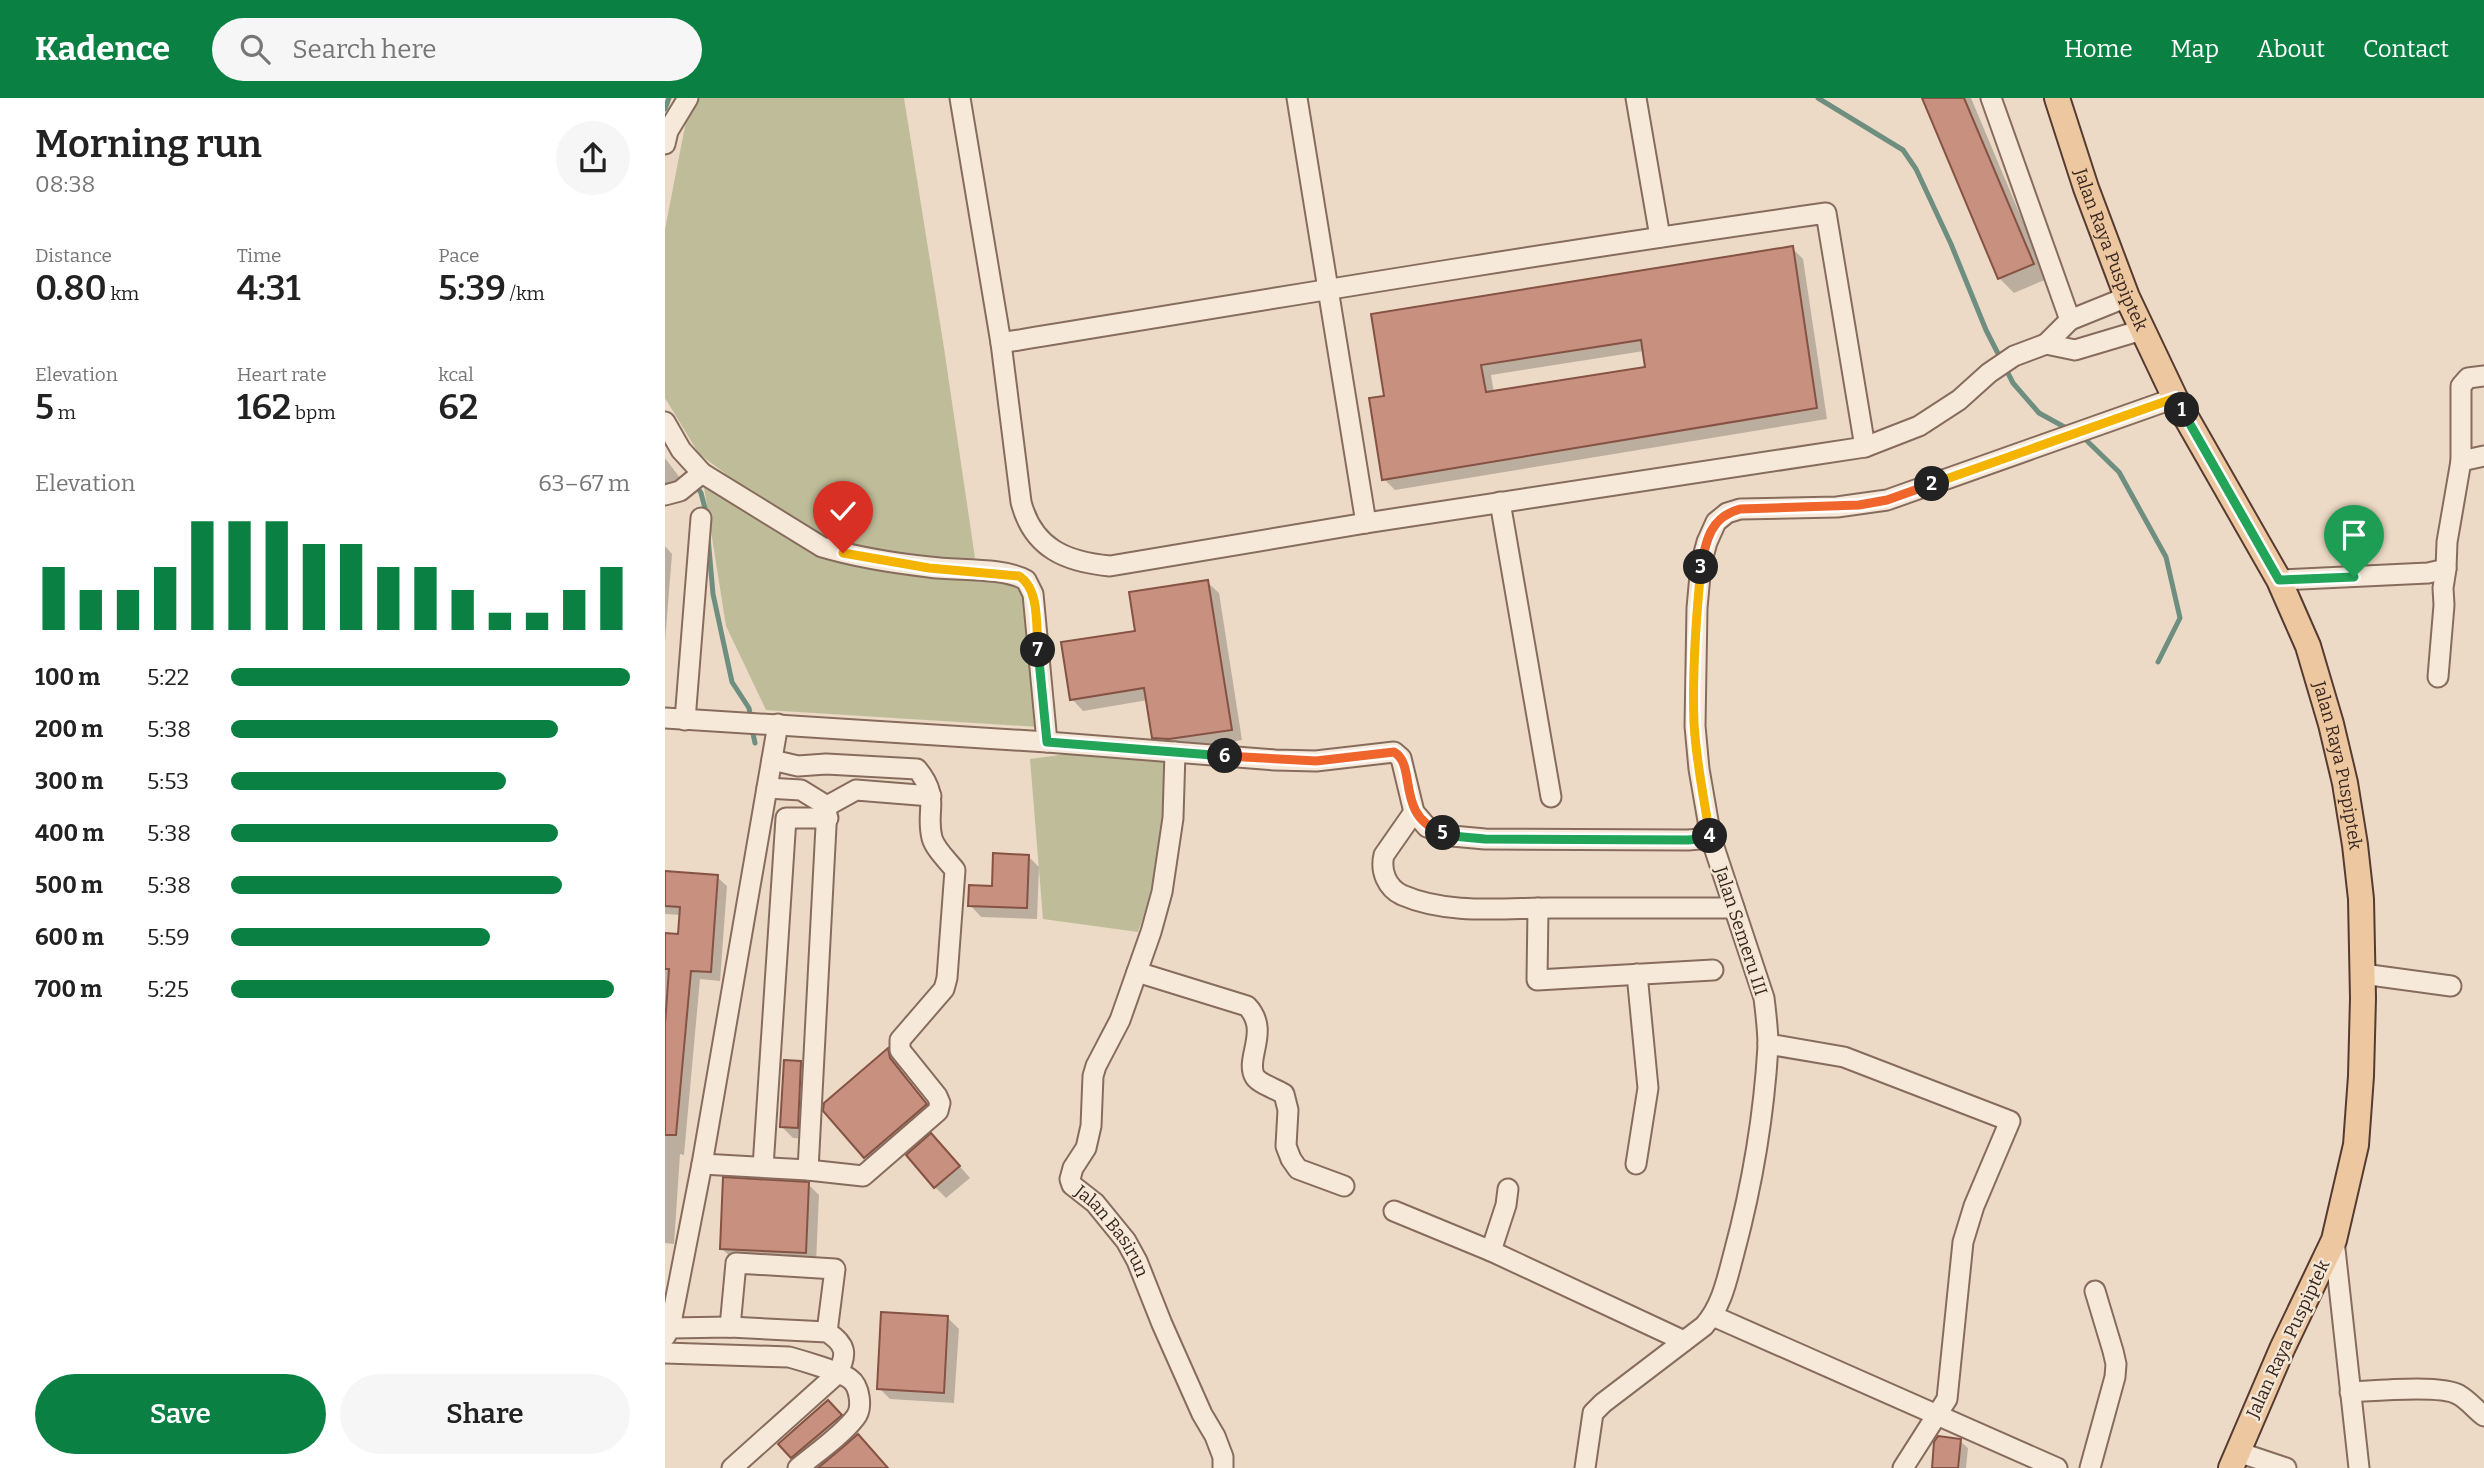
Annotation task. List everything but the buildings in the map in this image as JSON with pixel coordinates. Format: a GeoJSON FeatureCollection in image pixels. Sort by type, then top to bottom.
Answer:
{"type":"FeatureCollection","features":[{"type":"Feature","properties":{"kind":"main road","name":"Jalan Raya Puspiptek"},"geometry":{"type":"LineString","coordinates":[[2057,98],[2086,188],[2127,297],[2175,398],[2279,580],[2308,646],[2319,679],[2344,783],[2361,899],[2361,1076],[2356,1145],[2334,1240],[2282,1349],[2234,1460]]}},
{"type":"Feature","properties":{"kind":"street"},"geometry":{"type":"LineString","coordinates":[[665,144],[668,131],[688,98]]}},
{"type":"Feature","properties":{"kind":"street"},"geometry":{"type":"LineString","coordinates":[[960,98],[1001,343],[1021,502],[1026,522],[1062,556],[1086,564],[1110,566],[1366,523],[1865,447],[1919,426],[1959,400],[1989,373],[2014,356],[2046,344],[2070,320],[2127,297]]}},
{"type":"Feature","properties":{"kind":"street"},"geometry":{"type":"LineString","coordinates":[[1297,98],[1366,523]]}},
{"type":"Feature","properties":{"kind":"street"},"geometry":{"type":"LineString","coordinates":[[1636,98],[1660,237]]}},
{"type":"Feature","properties":{"kind":"street"},"geometry":{"type":"LineString","coordinates":[[1991,98],[2070,320]]}},
{"type":"Feature","properties":{"kind":"street"},"geometry":{"type":"LineString","coordinates":[[1001,343],[1329,289],[1826,213],[1865,447]]}},
{"type":"Feature","properties":{"kind":"street"},"geometry":{"type":"LineString","coordinates":[[2046,344],[2075,350],[2143,330]]}},
{"type":"Feature","properties":{"kind":"street"},"geometry":{"type":"LineString","coordinates":[[2438,677],[2447,542],[2461,461],[2461,386],[2468,378],[2484,376]]}},
{"type":"Feature","properties":{"kind":"street","name":"Jalan Semeru III"},"geometry":{"type":"LineString","coordinates":[[1585,1468],[1593,1413],[1602,1403],[1704,1326],[1713,1316],[1726,1284],[1751,1178],[1768,1044],[1763,998],[1711,838],[1699,769],[1694,698],[1697,608],[1702,564],[1707,542],[1716,522],[1727,513],[1740,509],[1837,507],[1887,500],[2175,398]]}},
{"type":"Feature","properties":{"kind":"street"},"geometry":{"type":"LineString","coordinates":[[665,422],[695,478],[822,547],[929,568],[1010,574],[1026,580],[1033,594],[1047,742]]}},
{"type":"Feature","properties":{"kind":"street"},"geometry":{"type":"LineString","coordinates":[[2461,461],[2484,456]]}},
{"type":"Feature","properties":{"kind":"street"},"geometry":{"type":"LineString","coordinates":[[665,495],[680,491],[695,478]]}},
{"type":"Feature","properties":{"kind":"street"},"geometry":{"type":"LineString","coordinates":[[1500,502],[1551,797]]}},
{"type":"Feature","properties":{"kind":"street"},"geometry":{"type":"LineString","coordinates":[[685,720],[701,518]]}},
{"type":"Feature","properties":{"kind":"street"},"geometry":{"type":"LineString","coordinates":[[2279,580],[2428,573],[2447,569]]}},
{"type":"Feature","properties":{"kind":"street"},"geometry":{"type":"LineString","coordinates":[[665,718],[1302,761],[1394,752],[1401,758],[1414,812],[1427,827],[1452,836],[1688,840],[1711,838]]}},
{"type":"Feature","properties":{"kind":"street"},"geometry":{"type":"LineString","coordinates":[[732,1468],[838,1374],[843,1364],[844,1350],[839,1339],[827,1332],[730,1327],[667,1333],[702,1164],[772,760],[769,723]]}},
{"type":"Feature","properties":{"kind":"street","name":"Jalan Basirun"},"geometry":{"type":"LineString","coordinates":[[1175,752],[1170,851],[1162,892],[1120,1020],[1096,1066],[1093,1076],[1091,1126],[1086,1148],[1073,1168],[1070,1179],[1075,1188],[1095,1203],[1126,1241],[1137,1261],[1161,1324],[1202,1414],[1215,1436],[1223,1457],[1223,1468]]}},
{"type":"Feature","properties":{"kind":"street"},"geometry":{"type":"LineString","coordinates":[[702,1164],[863,1176],[938,1111],[940,1103],[900,1050],[900,1040],[944,989],[947,978],[955,870],[932,840],[931,796],[925,779],[917,769],[826,764],[798,766],[772,760]]}},
{"type":"Feature","properties":{"kind":"street"},"geometry":{"type":"LineString","coordinates":[[856,790],[852,775],[858,766]]}},
{"type":"Feature","properties":{"kind":"street"},"geometry":{"type":"LineString","coordinates":[[767,788],[801,790],[827,812]]}},
{"type":"Feature","properties":{"kind":"street"},"geometry":{"type":"LineString","coordinates":[[763,1167],[786,818],[827,812],[856,790],[931,796]]}},
{"type":"Feature","properties":{"kind":"street"},"geometry":{"type":"LineString","coordinates":[[808,1170],[827,812]]}},
{"type":"Feature","properties":{"kind":"street"},"geometry":{"type":"LineString","coordinates":[[1414,812],[1382,862],[1385,879],[1397,892],[1423,901],[1480,909],[1734,908]]}},
{"type":"Feature","properties":{"kind":"street"},"geometry":{"type":"LineString","coordinates":[[1538,908],[1537,980],[1713,970]]}},
{"type":"Feature","properties":{"kind":"street"},"geometry":{"type":"LineString","coordinates":[[1137,972],[1247,1006],[1258,1027],[1253,1071],[1256,1079],[1284,1094],[1288,1110],[1286,1146],[1291,1159],[1298,1169],[1344,1186]]}},
{"type":"Feature","properties":{"kind":"street"},"geometry":{"type":"LineString","coordinates":[[1636,1164],[1647,1088],[1637,974]]}},
{"type":"Feature","properties":{"kind":"street"},"geometry":{"type":"LineString","coordinates":[[2363,974],[2451,986]]}},
{"type":"Feature","properties":{"kind":"street"},"geometry":{"type":"LineString","coordinates":[[1768,1044],[1844,1056],[2010,1121],[1974,1206],[1963,1242],[1947,1399],[1903,1468]]}},
{"type":"Feature","properties":{"kind":"street"},"geometry":{"type":"LineString","coordinates":[[1491,1251],[1506,1205],[1507,1189]]}},
{"type":"Feature","properties":{"kind":"street"},"geometry":{"type":"LineString","coordinates":[[1394,1212],[1491,1251],[1684,1341]]}},
{"type":"Feature","properties":{"kind":"street"},"geometry":{"type":"LineString","coordinates":[[2334,1240],[2359,1468]]}},
{"type":"Feature","properties":{"kind":"street"},"geometry":{"type":"LineString","coordinates":[[730,1327],[736,1263],[835,1269],[827,1332]]}},
{"type":"Feature","properties":{"kind":"street"},"geometry":{"type":"LineString","coordinates":[[2090,1468],[2115,1377],[2116,1364],[2095,1291]]}},
{"type":"Feature","properties":{"kind":"street"},"geometry":{"type":"LineString","coordinates":[[1713,1316],[2057,1468]]}},
{"type":"Feature","properties":{"kind":"street"},"geometry":{"type":"LineString","coordinates":[[665,1353],[789,1357],[851,1379],[860,1402],[857,1416],[798,1468]]}},
{"type":"Feature","properties":{"kind":"street"},"geometry":{"type":"LineString","coordinates":[[2350,1392],[2451,1392],[2459,1395],[2484,1416]]}},
{"type":"Feature","properties":{"kind":"street"},"geometry":{"type":"LineString","coordinates":[[2234,1460],[2286,1468]]}},
{"type":"Feature","properties":{"kind":"shaded area"},"geometry":{"type":"Polygon","coordinates":[[[700,98],[904,98],[975,558],[929,558],[837,543],[788,520],[699,454],[665,398],[665,229],[687,116],[700,98]]]}},
{"type":"Feature","properties":{"kind":"shaded area"},"geometry":{"type":"Polygon","coordinates":[[[704,487],[791,538],[1009,580],[1023,589],[1039,727],[766,710],[726,626],[704,487]]]}},
{"type":"Feature","properties":{"kind":"shaded area"},"geometry":{"type":"Polygon","coordinates":[[[1067,754],[1169,762],[1155,870],[1138,932],[1043,919],[1030,759],[1067,754]]]}},
{"type":"Feature","properties":{"kind":"waterway"},"geometry":{"type":"LineString","coordinates":[[665,109],[669,98]]}},
{"type":"Feature","properties":{"kind":"waterway"},"geometry":{"type":"LineString","coordinates":[[1818,98],[1903,150],[1916,169],[1951,244],[1986,330],[2013,383],[2039,413],[2068,429]]}},
{"type":"Feature","properties":{"kind":"waterway"},"geometry":{"type":"LineString","coordinates":[[2083,437],[2119,472],[2166,557],[2180,618],[2158,662]]}},
{"type":"Feature","properties":{"kind":"waterway"},"geometry":{"type":"LineString","coordinates":[[695,483],[701,493],[707,516]]}},
{"type":"Feature","properties":{"kind":"waterway"},"geometry":{"type":"LineString","coordinates":[[708,537],[713,594],[732,682],[749,708],[751,719]]}},
{"type":"Feature","properties":{"kind":"waterway"},"geometry":{"type":"LineString","coordinates":[[752,729],[755,743]]}},
{"type":"Feature","properties":{"kind":"route"},"geometry":{"type":"LineString","coordinates":[[843,553],[929,568],[1010,574],[1026,580],[1033,594],[1047,742],[1275,760],[1316,761],[1394,752],[1401,758],[1414,812],[1427,827],[1452,836],[1485,839],[1711,838],[1699,769],[1695,726],[1697,608],[1707,542],[1716,522],[1727,513],[1740,509],[1837,507],[1887,500],[2175,398],[2279,580],[2354,577]]}}]}
